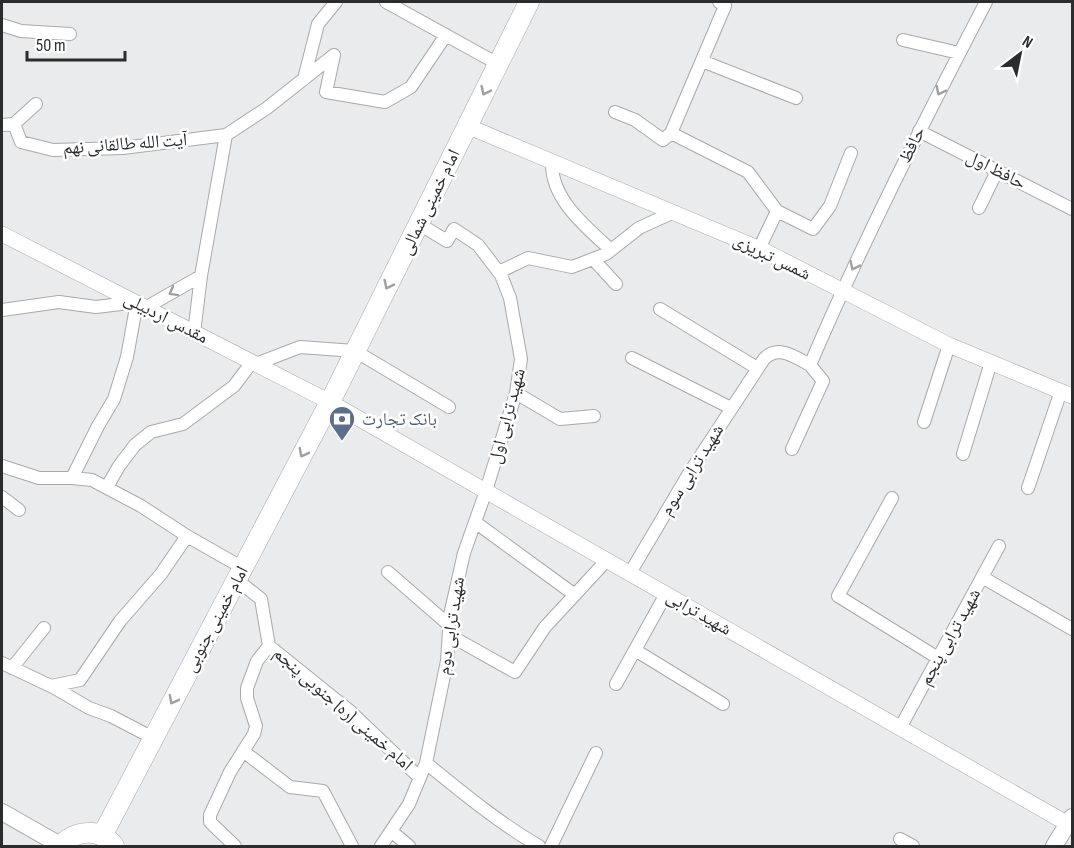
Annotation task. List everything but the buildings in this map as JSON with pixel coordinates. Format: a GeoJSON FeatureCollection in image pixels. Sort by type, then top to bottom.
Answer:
{"type":"FeatureCollection","features":[{"type":"Feature","properties":{"kind":"main road","name":"امام خمینی شمالی"},"geometry":{"type":"LineString","coordinates":[[330,402],[529,2]]}},
{"type":"Feature","properties":{"kind":"main road","name":"امام خمینی جنوبی"},"geometry":{"type":"LineString","coordinates":[[108,841],[153,738],[330,402]]}},
{"type":"Feature","properties":{"kind":"main road"},"geometry":{"type":"LineString","coordinates":[[2,812],[60,846],[69,838],[80,833],[91,832],[108,841]]}},
{"type":"Feature","properties":{"kind":"main road"},"geometry":{"type":"LineString","coordinates":[[1054,846],[1070,821]]}},
{"type":"Feature","properties":{"kind":"street"},"geometry":{"type":"LineString","coordinates":[[304,80],[318,24],[336,2]]}},
{"type":"Feature","properties":{"kind":"street"},"geometry":{"type":"LineString","coordinates":[[386,2],[498,64]]}},
{"type":"Feature","properties":{"kind":"street"},"geometry":{"type":"LineString","coordinates":[[615,112],[635,120],[663,140],[671,133],[725,6],[719,2]]}},
{"type":"Feature","properties":{"kind":"street","name":"حافظ"},"geometry":{"type":"LineString","coordinates":[[810,365],[842,291],[919,131],[986,2]]}},
{"type":"Feature","properties":{"kind":"street"},"geometry":{"type":"LineString","coordinates":[[2,25],[21,31],[70,34]]}},
{"type":"Feature","properties":{"kind":"street"},"geometry":{"type":"LineString","coordinates":[[195,333],[201,276],[226,135],[267,108],[334,55],[326,92],[385,102],[411,87],[446,35]]}},
{"type":"Feature","properties":{"kind":"street"},"geometry":{"type":"LineString","coordinates":[[903,40],[959,54]]}},
{"type":"Feature","properties":{"kind":"street"},"geometry":{"type":"LineString","coordinates":[[702,61],[796,98]]}},
{"type":"Feature","properties":{"kind":"street"},"geometry":{"type":"LineString","coordinates":[[8,124],[36,104]]}},
{"type":"Feature","properties":{"kind":"street","name":"آیت الله طالقانی نهم"},"geometry":{"type":"LineString","coordinates":[[8,124],[21,142],[54,150],[123,148],[226,135]]}},
{"type":"Feature","properties":{"kind":"street","name":"شمس تبریزی"},"geometry":{"type":"LineString","coordinates":[[467,126],[759,249],[949,345],[1067,394]]}},
{"type":"Feature","properties":{"kind":"street","name":"حافظ اول"},"geometry":{"type":"LineString","coordinates":[[919,131],[1072,209]]}},
{"type":"Feature","properties":{"kind":"street"},"geometry":{"type":"LineString","coordinates":[[671,133],[748,172],[777,211],[813,229],[830,206],[851,153]]}},
{"type":"Feature","properties":{"kind":"street"},"geometry":{"type":"LineString","coordinates":[[552,163],[551,174],[560,196],[585,226],[611,250]]}},
{"type":"Feature","properties":{"kind":"street"},"geometry":{"type":"LineString","coordinates":[[979,208],[997,171]]}},
{"type":"Feature","properties":{"kind":"street"},"geometry":{"type":"LineString","coordinates":[[759,249],[777,211]]}},
{"type":"Feature","properties":{"kind":"street"},"geometry":{"type":"LineString","coordinates":[[499,272],[528,258],[572,267],[611,250],[639,228],[674,212]]}},
{"type":"Feature","properties":{"kind":"street","name":"شهید ترابی اول"},"geometry":{"type":"LineString","coordinates":[[419,224],[447,241],[454,229],[478,245],[499,272],[510,298],[521,359],[516,393],[486,492]]}},
{"type":"Feature","properties":{"kind":"street","name":"مقدس اردبیلی"},"geometry":{"type":"LineString","coordinates":[[2,234],[330,402]]}},
{"type":"Feature","properties":{"kind":"street"},"geometry":{"type":"LineString","coordinates":[[593,259],[616,284]]}},
{"type":"Feature","properties":{"kind":"street"},"geometry":{"type":"LineString","coordinates":[[2,310],[59,302],[96,307],[141,305],[201,276]]}},
{"type":"Feature","properties":{"kind":"street"},"geometry":{"type":"LineString","coordinates":[[72,478],[114,399],[141,305]]}},
{"type":"Feature","properties":{"kind":"street"},"geometry":{"type":"LineString","coordinates":[[660,309],[757,368]]}},
{"type":"Feature","properties":{"kind":"street"},"geometry":{"type":"LineString","coordinates":[[924,422],[949,345]]}},
{"type":"Feature","properties":{"kind":"street"},"geometry":{"type":"LineString","coordinates":[[107,487],[135,445],[151,432],[183,423],[234,386],[254,363],[300,347],[356,351],[449,407]]}},
{"type":"Feature","properties":{"kind":"street","name":"شهید ترابی سوم"},"geometry":{"type":"LineString","coordinates":[[630,573],[731,408],[770,352],[780,351],[810,365]]}},
{"type":"Feature","properties":{"kind":"street"},"geometry":{"type":"LineString","coordinates":[[632,358],[731,408]]}},
{"type":"Feature","properties":{"kind":"street"},"geometry":{"type":"LineString","coordinates":[[963,454],[991,362]]}},
{"type":"Feature","properties":{"kind":"street"},"geometry":{"type":"LineString","coordinates":[[792,449],[823,381],[810,365]]}},
{"type":"Feature","properties":{"kind":"street"},"geometry":{"type":"LineString","coordinates":[[516,393],[560,419],[594,416]]}},
{"type":"Feature","properties":{"kind":"street"},"geometry":{"type":"LineString","coordinates":[[1028,488],[1067,394]]}},
{"type":"Feature","properties":{"kind":"street","name":"شهید ترابی"},"geometry":{"type":"LineString","coordinates":[[330,402],[900,728],[1070,821]]}},
{"type":"Feature","properties":{"kind":"street","name":"امام خمینی (ره) جنوبی پنجم"},"geometry":{"type":"LineString","coordinates":[[2,466],[39,478],[92,480],[187,536],[240,574],[261,599],[269,646],[351,712],[420,778]]}},
{"type":"Feature","properties":{"kind":"street","name":"شهید ترابی دوم"},"geometry":{"type":"LineString","coordinates":[[381,846],[409,804],[426,764],[447,661],[450,615],[464,553],[486,492]]}},
{"type":"Feature","properties":{"kind":"street"},"geometry":{"type":"LineString","coordinates":[[2,497],[19,510]]}},
{"type":"Feature","properties":{"kind":"street"},"geometry":{"type":"LineString","coordinates":[[892,498],[838,596],[938,658]]}},
{"type":"Feature","properties":{"kind":"street"},"geometry":{"type":"LineString","coordinates":[[475,522],[574,595]]}},
{"type":"Feature","properties":{"kind":"street"},"geometry":{"type":"LineString","coordinates":[[51,686],[80,680],[120,621],[161,574],[187,536]]}},
{"type":"Feature","properties":{"kind":"street","name":"شهید ترابی پنجم"},"geometry":{"type":"LineString","coordinates":[[900,728],[999,546]]}},
{"type":"Feature","properties":{"kind":"street"},"geometry":{"type":"LineString","coordinates":[[388,572],[449,630],[515,672],[545,627],[607,560]]}},
{"type":"Feature","properties":{"kind":"street"},"geometry":{"type":"LineString","coordinates":[[982,577],[1072,629]]}},
{"type":"Feature","properties":{"kind":"street"},"geometry":{"type":"LineString","coordinates":[[616,684],[666,594]]}},
{"type":"Feature","properties":{"kind":"street"},"geometry":{"type":"LineString","coordinates":[[44,628],[7,666],[51,686],[88,708],[111,716],[153,738]]}},
{"type":"Feature","properties":{"kind":"street"},"geometry":{"type":"LineString","coordinates":[[235,846],[209,820],[230,772],[256,726],[247,698],[247,688],[257,661],[269,646]]}},
{"type":"Feature","properties":{"kind":"street"},"geometry":{"type":"LineString","coordinates":[[635,650],[723,704]]}},
{"type":"Feature","properties":{"kind":"street"},"geometry":{"type":"LineString","coordinates":[[243,751],[290,787],[322,790],[352,846]]}},
{"type":"Feature","properties":{"kind":"street"},"geometry":{"type":"LineString","coordinates":[[551,846],[596,753]]}},
{"type":"Feature","properties":{"kind":"street"},"geometry":{"type":"LineString","coordinates":[[426,764],[483,809],[539,846]]}},
{"type":"Feature","properties":{"kind":"street"},"geometry":{"type":"LineString","coordinates":[[391,831],[409,846]]}},
{"type":"Feature","properties":{"kind":"street"},"geometry":{"type":"LineString","coordinates":[[900,839],[913,846]]}},
{"type":"Feature","properties":{"kind":"place","name":"بانک تجارت"},"geometry":{"type":"Point","coordinates":[342,442]}}]}
